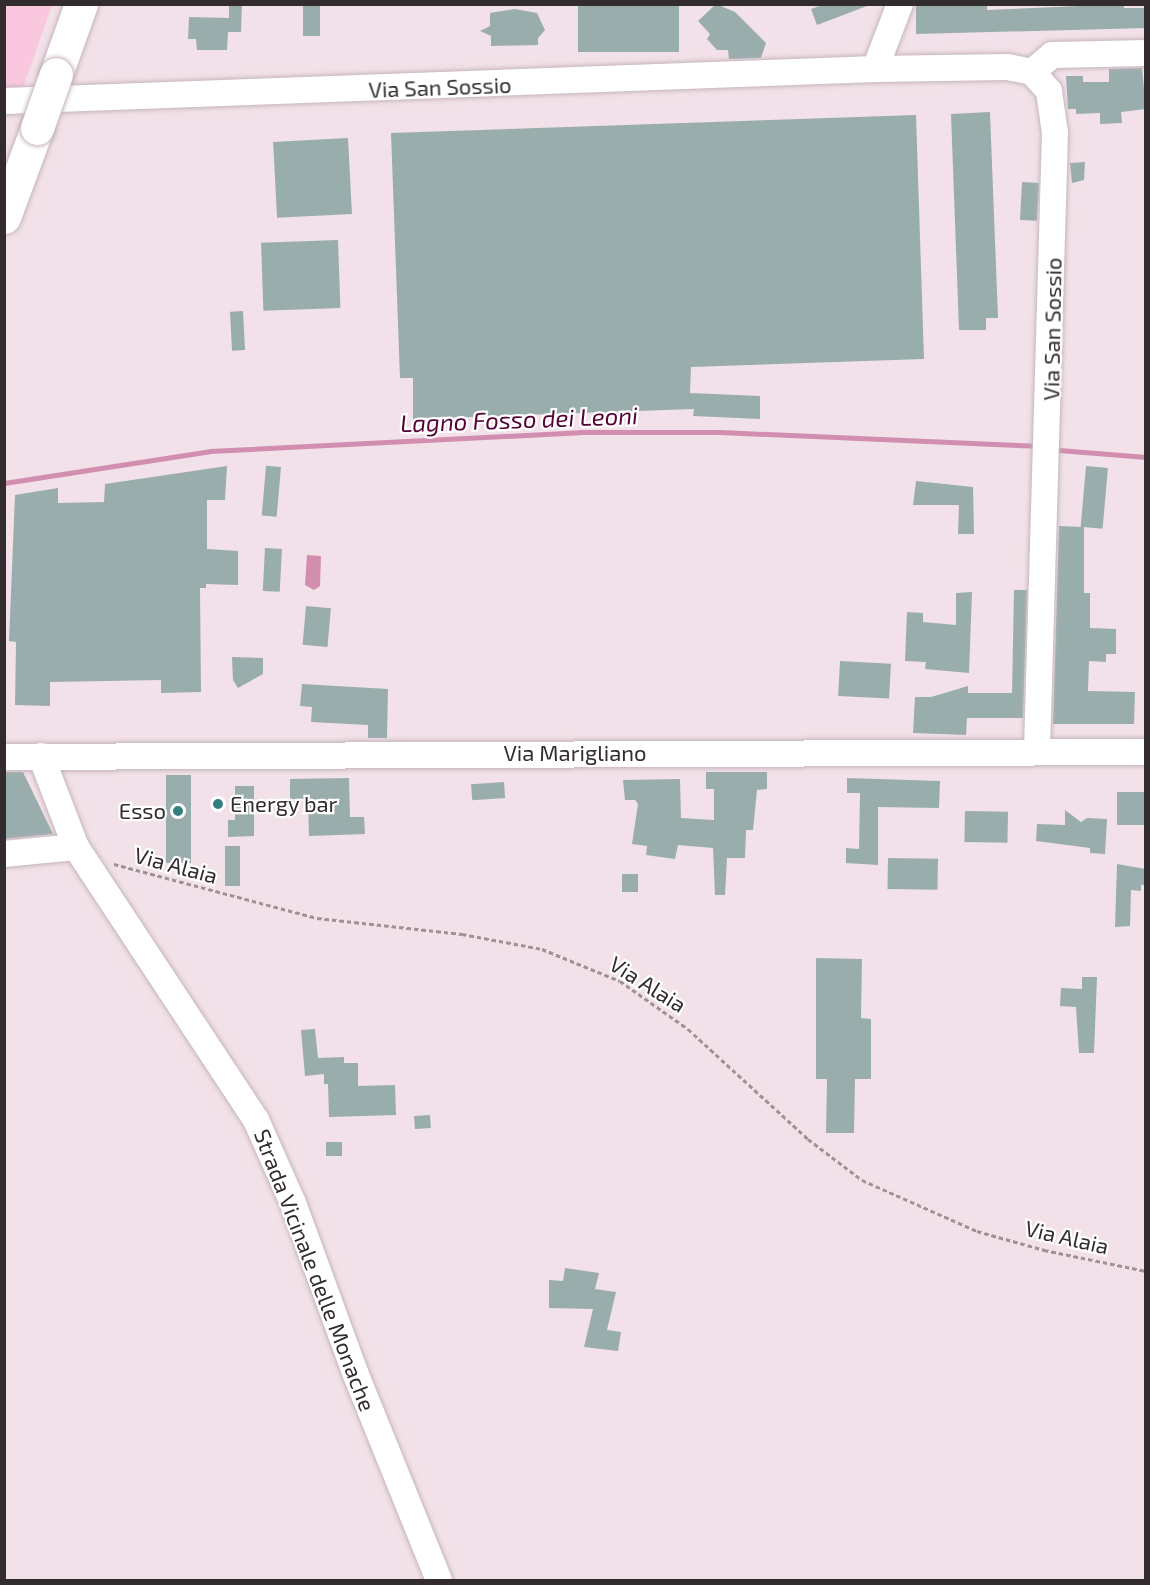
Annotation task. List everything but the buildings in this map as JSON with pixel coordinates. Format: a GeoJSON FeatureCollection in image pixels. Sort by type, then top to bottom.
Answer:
{"type":"FeatureCollection","features":[{"type":"Feature","properties":{"kind":"highway"},"geometry":{"type":"LineString","coordinates":[[4,217],[81,4]]}},
{"type":"Feature","properties":{"kind":"street"},"geometry":{"type":"LineString","coordinates":[[875,69],[900,4]]}},
{"type":"Feature","properties":{"kind":"street"},"geometry":{"type":"LineString","coordinates":[[1032,72],[1052,55],[1146,53]]}},
{"type":"Feature","properties":{"kind":"street","name":"Via San Sossio"},"geometry":{"type":"LineString","coordinates":[[4,101],[875,69],[1007,67],[1032,72],[1049,91],[1055,133],[1037,751]]}},
{"type":"Feature","properties":{"kind":"street","name":"Via Marigliano"},"geometry":{"type":"LineString","coordinates":[[4,757],[1146,752]]}},
{"type":"Feature","properties":{"kind":"street","name":"Strada Vicinale delle Monache"},"geometry":{"type":"LineString","coordinates":[[41,756],[76,847],[256,1120],[293,1203],[356,1375],[439,1581]]}},
{"type":"Feature","properties":{"kind":"street"},"geometry":{"type":"LineString","coordinates":[[4,854],[76,847]]}},
{"type":"Feature","properties":{"kind":"path","name":"Via Alaia"},"geometry":{"type":"LineString","coordinates":[[76,847],[122,868],[317,918],[462,934],[542,949],[620,981],[688,1029],[808,1139],[862,1180],[977,1232],[1044,1250],[1146,1271]]}},
{"type":"Feature","properties":{"kind":"shaded area"},"geometry":{"type":"Polygon","coordinates":[[[4,5],[52,5],[23,88],[5,87],[4,5]]]}},
{"type":"Feature","properties":{"kind":"shaded area"},"geometry":{"type":"Polygon","coordinates":[[[307,555],[321,556],[320,586],[314,590],[305,585],[307,555]]]}},
{"type":"Feature","properties":{"kind":"waterway","name":"Lagno Fosso dei Leoni"},"geometry":{"type":"LineString","coordinates":[[4,483],[210,451],[580,432],[720,432],[1038,446]]}},
{"type":"Feature","properties":{"kind":"waterway","name":"Lagno Fosso dei Leoni"},"geometry":{"type":"LineString","coordinates":[[1059,450],[1146,457]]}},
{"type":"Feature","properties":{"kind":"place","name":"Energy bar"},"geometry":{"type":"Point","coordinates":[218,804]}},
{"type":"Feature","properties":{"kind":"place","name":"Esso"},"geometry":{"type":"Point","coordinates":[178,811]}}]}
